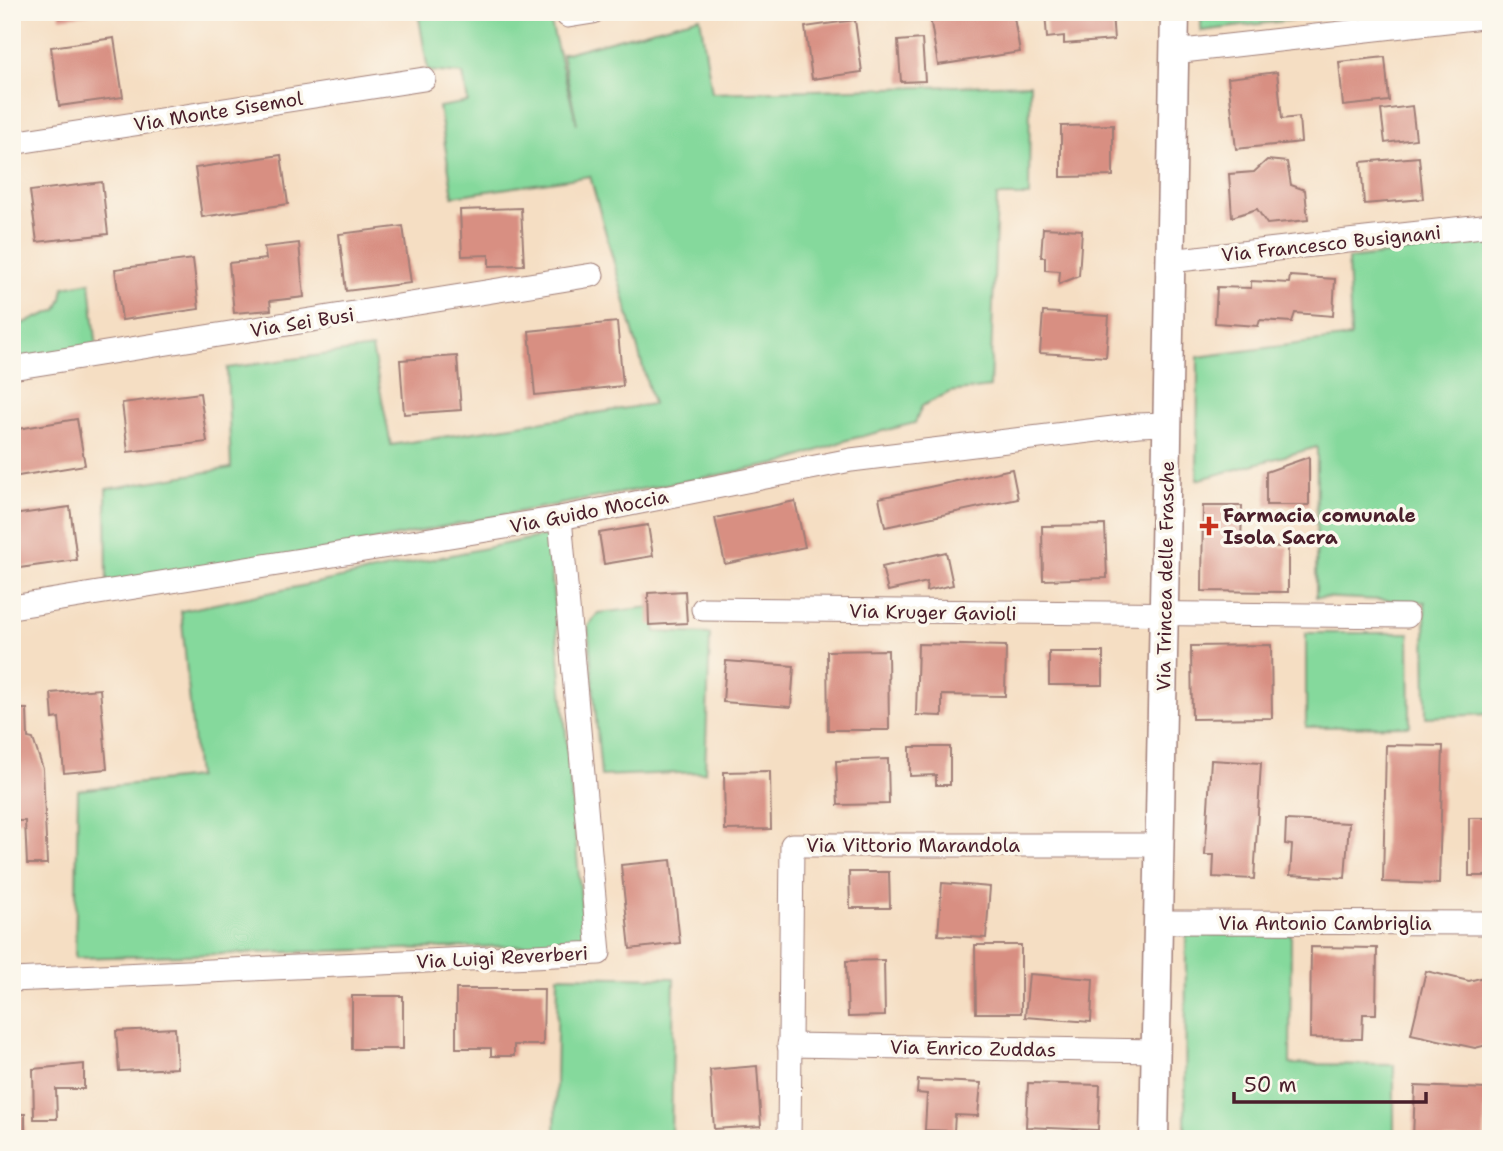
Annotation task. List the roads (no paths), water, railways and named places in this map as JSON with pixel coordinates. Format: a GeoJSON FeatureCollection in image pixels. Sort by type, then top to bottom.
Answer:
{"type":"FeatureCollection","features":[{"type":"Feature","properties":{"kind":"street"},"geometry":{"type":"LineString","coordinates":[[568,16],[593,12]]}},
{"type":"Feature","properties":{"kind":"street","name":"Via Trincea delle Frasche"},"geometry":{"type":"LineString","coordinates":[[1154,1139],[1175,12]]}},
{"type":"Feature","properties":{"kind":"street"},"geometry":{"type":"LineString","coordinates":[[1174,52],[1491,16]]}},
{"type":"Feature","properties":{"kind":"street","name":"Via Monte Sisemol"},"geometry":{"type":"LineString","coordinates":[[13,137],[424,79]]}},
{"type":"Feature","properties":{"kind":"street","name":"Via Francesco Busignani"},"geometry":{"type":"LineString","coordinates":[[1170,261],[1491,225]]}},
{"type":"Feature","properties":{"kind":"street","name":"Via Sei Busi"},"geometry":{"type":"LineString","coordinates":[[12,368],[592,275]]}},
{"type":"Feature","properties":{"kind":"street","name":"Via Guido Moccia"},"geometry":{"type":"LineString","coordinates":[[12,607],[560,519],[851,460],[1138,425],[1167,424]]}},
{"type":"Feature","properties":{"kind":"street","name":"Via Luigi Reverberi"},"geometry":{"type":"LineString","coordinates":[[12,980],[599,953],[560,519]]}},
{"type":"Feature","properties":{"kind":"street","name":"Via Kruger Gavioli"},"geometry":{"type":"LineString","coordinates":[[703,609],[1407,616]]}},
{"type":"Feature","properties":{"kind":"street","name":"Via Vittorio Marandola"},"geometry":{"type":"LineString","coordinates":[[789,1139],[792,845],[1160,845]]}},
{"type":"Feature","properties":{"kind":"street","name":"Via Antonio Cambriglia"},"geometry":{"type":"LineString","coordinates":[[1158,922],[1491,923]]}},
{"type":"Feature","properties":{"kind":"street","name":"Via Enrico Zuddas"},"geometry":{"type":"LineString","coordinates":[[789,1045],[1156,1051]]}},
{"type":"Feature","properties":{"kind":"place","name":"Farmacia comunale Isola Sacra"},"geometry":{"type":"Point","coordinates":[1209,526]}}]}
